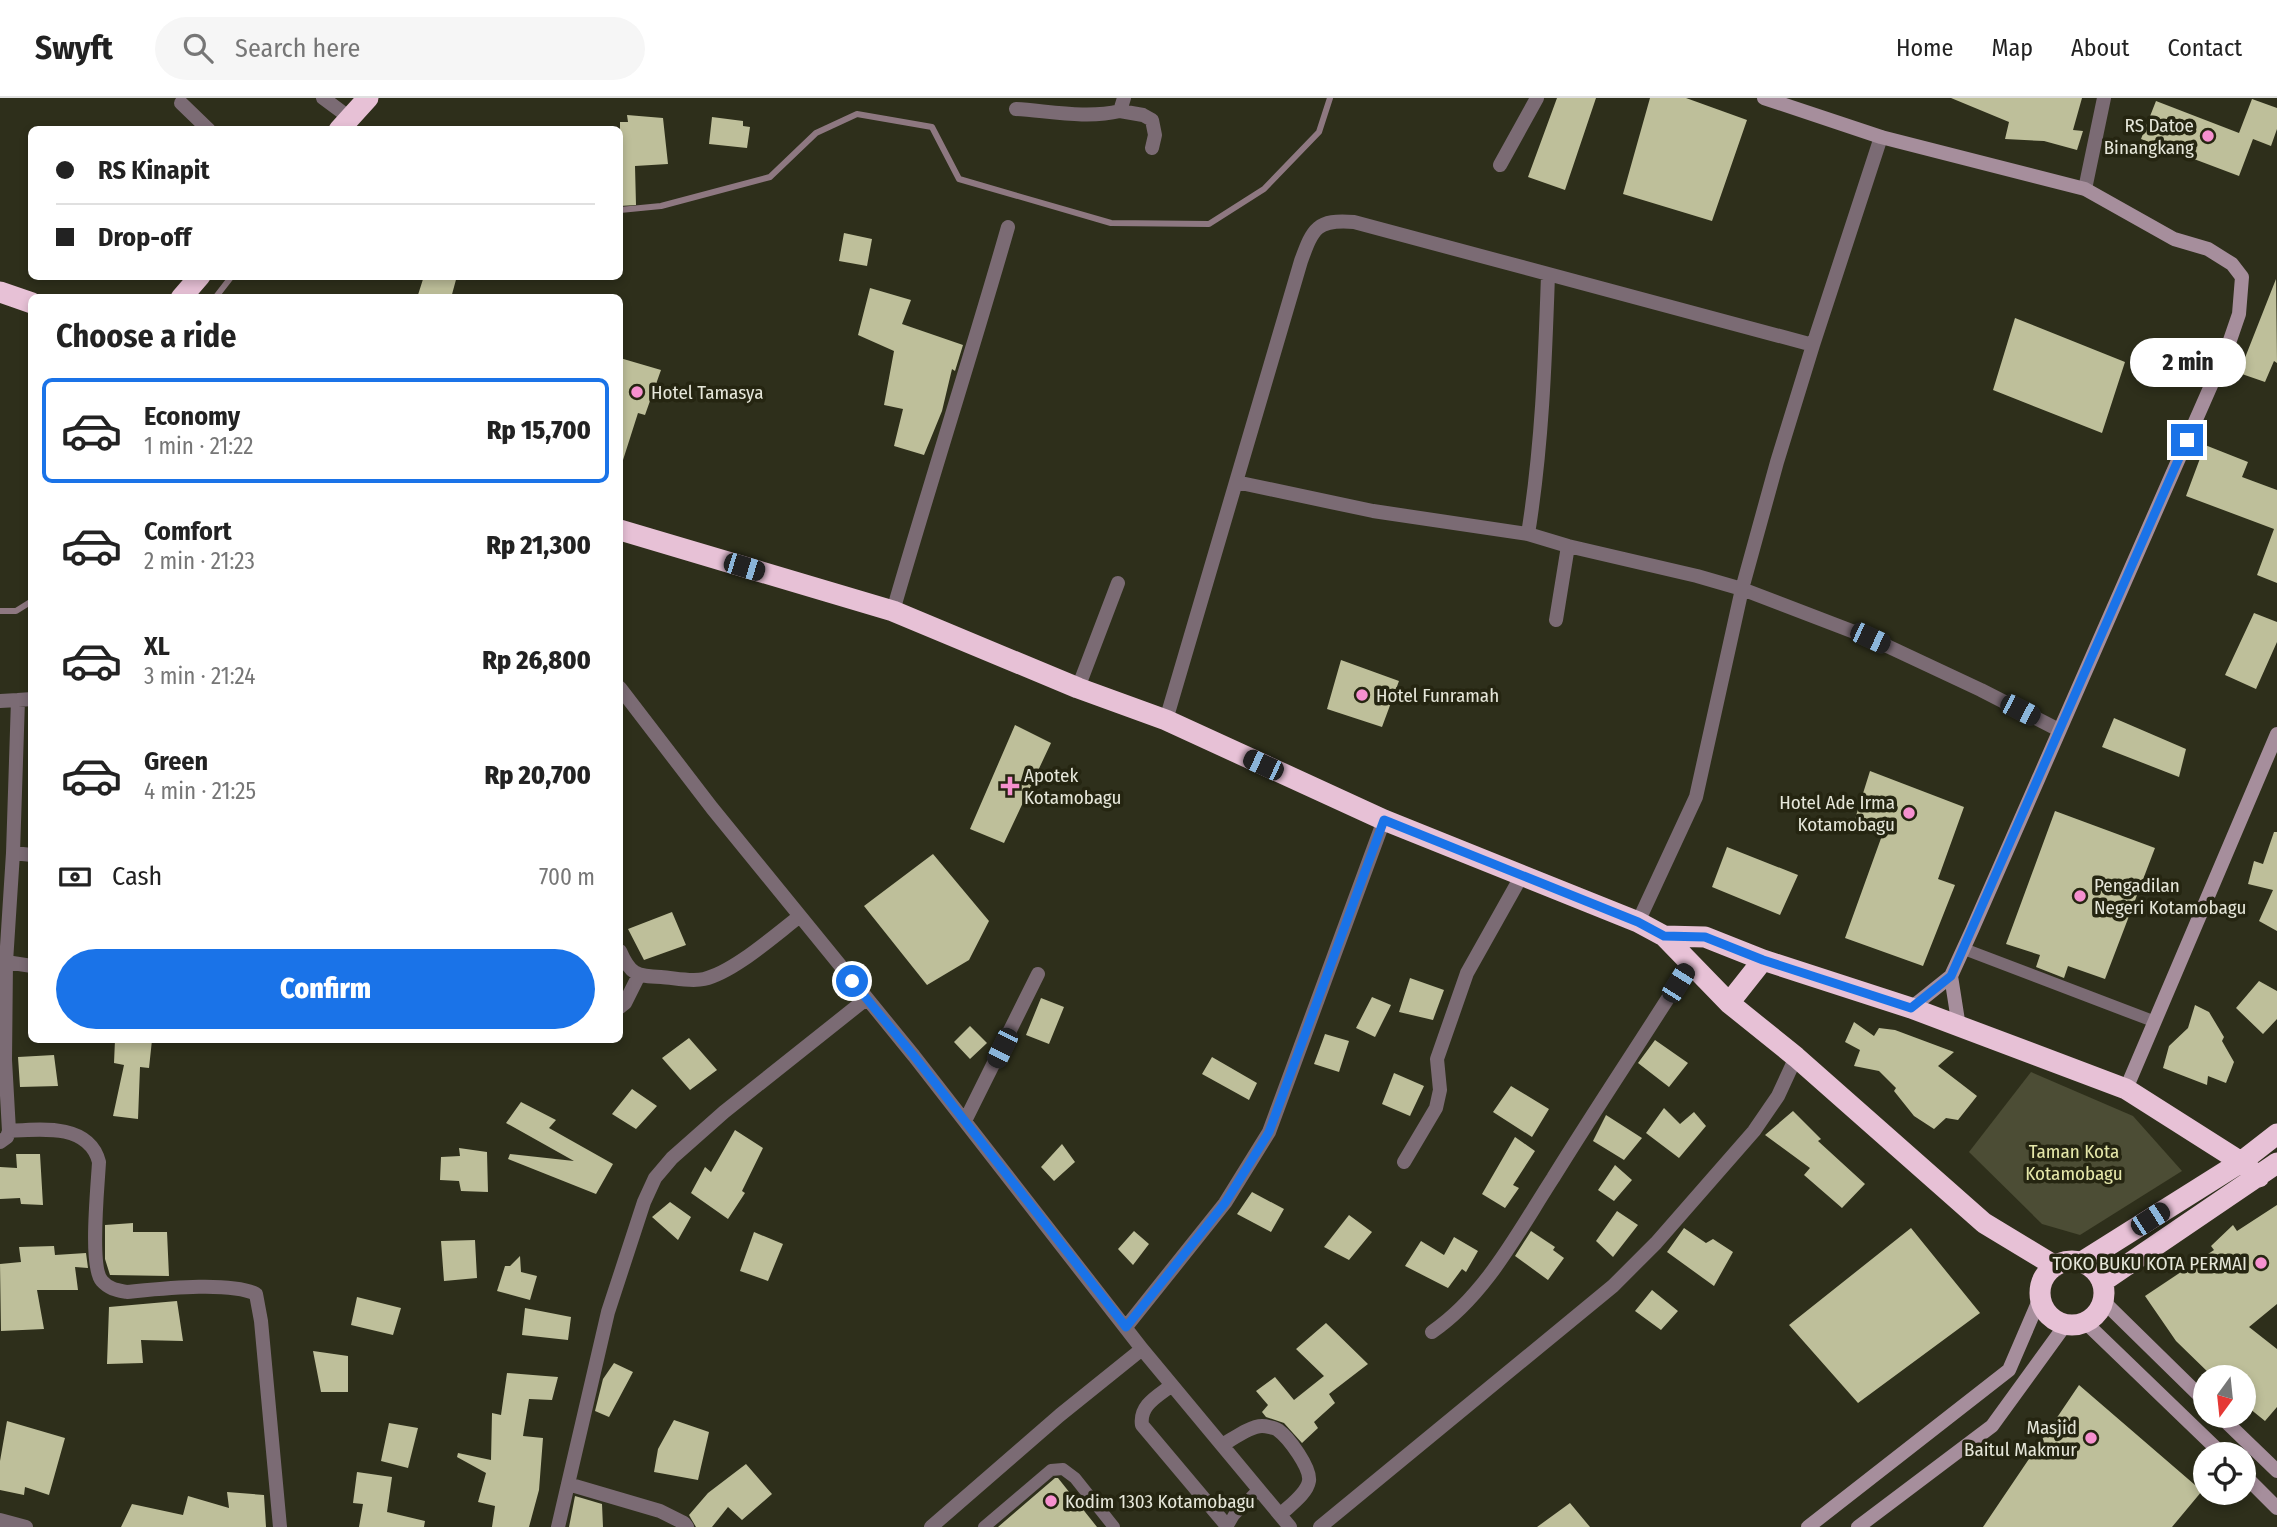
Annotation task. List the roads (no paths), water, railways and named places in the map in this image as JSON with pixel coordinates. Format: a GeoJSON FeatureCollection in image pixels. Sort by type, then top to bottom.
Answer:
{"type":"FeatureCollection","features":[{"type":"Feature","properties":{"kind":"highway"},"geometry":{"type":"LineString","coordinates":[[345,124],[368,98]]}},
{"type":"Feature","properties":{"kind":"highway"},"geometry":{"type":"LineString","coordinates":[[184,294],[197,280]]}},
{"type":"Feature","properties":{"kind":"highway"},"geometry":{"type":"LineString","coordinates":[[0,292],[28,302]]}},
{"type":"Feature","properties":{"kind":"highway"},"geometry":{"type":"LineString","coordinates":[[623,531],[893,611],[1077,688],[1166,720],[1384,820],[1638,922],[1664,936],[1729,1003],[1796,1057],[1984,1223],[2055,1266]]}},
{"type":"Feature","properties":{"kind":"highway"},"geometry":{"type":"LineString","coordinates":[[1664,936],[1705,937],[1763,960],[1911,1008],[2126,1089],[2241,1162],[2259,1177]]}},
{"type":"Feature","properties":{"kind":"highway"},"geometry":{"type":"LineString","coordinates":[[1729,1003],[1763,960]]}},
{"type":"Feature","properties":{"kind":"highway"},"geometry":{"type":"LineString","coordinates":[[2082,1262],[2241,1162],[2277,1134]]}},
{"type":"Feature","properties":{"kind":"highway"},"geometry":{"type":"LineString","coordinates":[[2102,1291],[2091,1267],[2073,1261],[2055,1266],[2043,1280],[2040,1298],[2050,1315],[2076,1323],[2093,1317],[2102,1291],[2277,1164]]}},
{"type":"Feature","properties":{"kind":"street"},"geometry":{"type":"LineString","coordinates":[[323,98],[345,124]]}},
{"type":"Feature","properties":{"kind":"street"},"geometry":{"type":"LineString","coordinates":[[1500,165],[1537,98]]}},
{"type":"Feature","properties":{"kind":"street"},"geometry":{"type":"LineString","coordinates":[[1764,98],[1881,137],[2085,189],[2174,239],[2208,249],[2232,264],[2242,277],[2239,314],[2227,349],[1964,949],[1951,976],[1911,1008]]}},
{"type":"Feature","properties":{"kind":"street"},"geometry":{"type":"LineString","coordinates":[[2085,189],[2104,98]]}},
{"type":"Feature","properties":{"kind":"street"},"geometry":{"type":"LineString","coordinates":[[181,103],[205,126]]}},
{"type":"Feature","properties":{"kind":"street"},"geometry":{"type":"LineString","coordinates":[[1016,109],[1084,114],[1122,105],[1152,120],[1155,135],[1152,148]]}},
{"type":"Feature","properties":{"kind":"street"},"geometry":{"type":"LineString","coordinates":[[1638,922],[1696,796],[1742,589],[1813,345],[1881,137]]}},
{"type":"Feature","properties":{"kind":"street"},"geometry":{"type":"LineString","coordinates":[[1166,720],[1301,261],[1310,236],[1321,224],[1334,221],[1354,222],[1813,345]]}},
{"type":"Feature","properties":{"kind":"street"},"geometry":{"type":"LineString","coordinates":[[893,611],[933,470],[976,339],[1008,227]]}},
{"type":"Feature","properties":{"kind":"street"},"geometry":{"type":"LineString","coordinates":[[1528,534],[1544,404],[1548,275]]}},
{"type":"Feature","properties":{"kind":"street"},"geometry":{"type":"LineString","coordinates":[[1236,482],[1373,511],[1528,534],[1568,547],[1742,589],[1870,638],[1982,690],[2059,730]]}},
{"type":"Feature","properties":{"kind":"street"},"geometry":{"type":"LineString","coordinates":[[1556,620],[1568,547]]}},
{"type":"Feature","properties":{"kind":"street"},"geometry":{"type":"LineString","coordinates":[[1077,688],[1118,583]]}},
{"type":"Feature","properties":{"kind":"street"},"geometry":{"type":"LineString","coordinates":[[623,692],[712,808],[965,1121],[1142,1349],[1290,1527]]}},
{"type":"Feature","properties":{"kind":"street"},"geometry":{"type":"LineString","coordinates":[[0,701],[24,699],[13,853],[4,909],[4,1137],[45,1128],[65,1132],[90,1142],[99,1162],[96,1268],[100,1280],[112,1289],[127,1292],[226,1286],[244,1288],[256,1294],[261,1321],[280,1527]]}},
{"type":"Feature","properties":{"kind":"street"},"geometry":{"type":"LineString","coordinates":[[2126,1089],[2277,734]]}},
{"type":"Feature","properties":{"kind":"street"},"geometry":{"type":"LineString","coordinates":[[1126,1327],[1225,1203],[1269,1132],[1384,820]]}},
{"type":"Feature","properties":{"kind":"street"},"geometry":{"type":"LineString","coordinates":[[13,853],[28,855]]}},
{"type":"Feature","properties":{"kind":"street"},"geometry":{"type":"LineString","coordinates":[[1404,1162],[1436,1108],[1440,1090],[1437,1059],[1467,973],[1522,875]]}},
{"type":"Feature","properties":{"kind":"street"},"geometry":{"type":"LineString","coordinates":[[623,957],[629,970],[639,975],[702,980],[717,974],[800,916]]}},
{"type":"Feature","properties":{"kind":"street"},"geometry":{"type":"LineString","coordinates":[[6,962],[28,965]]}},
{"type":"Feature","properties":{"kind":"street"},"geometry":{"type":"LineString","coordinates":[[1432,1332],[1448,1321],[1470,1298],[1514,1240],[1691,962]]}},
{"type":"Feature","properties":{"kind":"street"},"geometry":{"type":"LineString","coordinates":[[965,1121],[1038,974]]}},
{"type":"Feature","properties":{"kind":"street"},"geometry":{"type":"LineString","coordinates":[[623,1005],[639,975]]}},
{"type":"Feature","properties":{"kind":"street"},"geometry":{"type":"LineString","coordinates":[[1951,976],[1959,1027]]}},
{"type":"Feature","properties":{"kind":"street"},"geometry":{"type":"LineString","coordinates":[[558,1527],[608,1312],[643,1202],[655,1178],[672,1158],[723,1112],[866,999]]}},
{"type":"Feature","properties":{"kind":"street"},"geometry":{"type":"LineString","coordinates":[[1320,1527],[1613,1286],[1656,1244],[1754,1131],[1778,1096],[1796,1057]]}},
{"type":"Feature","properties":{"kind":"street"},"geometry":{"type":"LineString","coordinates":[[2102,1291],[2193,1388]]}},
{"type":"Feature","properties":{"kind":"street"},"geometry":{"type":"LineString","coordinates":[[1808,1527],[2009,1370],[2040,1298]]}},
{"type":"Feature","properties":{"kind":"street"},"geometry":{"type":"LineString","coordinates":[[1858,1527],[1992,1426],[2076,1323],[2209,1442]]}},
{"type":"Feature","properties":{"kind":"street"},"geometry":{"type":"LineString","coordinates":[[931,1527],[1060,1415],[1142,1349]]}},
{"type":"Feature","properties":{"kind":"street"},"geometry":{"type":"LineString","coordinates":[[1172,1385],[1145,1406],[1140,1415],[1142,1424],[1227,1527]]}},
{"type":"Feature","properties":{"kind":"street"},"geometry":{"type":"LineString","coordinates":[[1222,1446],[1256,1427],[1263,1426],[1278,1430],[1298,1453],[1308,1470],[1309,1482],[1306,1489],[1280,1515]]}},
{"type":"Feature","properties":{"kind":"street"},"geometry":{"type":"LineString","coordinates":[[2232,1428],[2277,1471]]}},
{"type":"Feature","properties":{"kind":"street"},"geometry":{"type":"LineString","coordinates":[[568,1484],[660,1511],[687,1527]]}},
{"type":"Feature","properties":{"kind":"street"},"geometry":{"type":"LineString","coordinates":[[2256,1487],[2277,1508]]}},
{"type":"Feature","properties":{"kind":"street"},"geometry":{"type":"LineString","coordinates":[[0,1520],[26,1527]]}},
{"type":"Feature","properties":{"kind":"lane"},"geometry":{"type":"LineString","coordinates":[[1964,949],[2153,1021]]}},
{"type":"Feature","properties":{"kind":"lane"},"geometry":{"type":"LineString","coordinates":[[984,1527],[1051,1470],[1063,1469],[1075,1478],[1114,1527]]}},
{"type":"Feature","properties":{"kind":"lane"},"geometry":{"type":"LineString","coordinates":[[1227,1527],[1234,1515],[1259,1489]]}},
{"type":"Feature","properties":{"kind":"waterway"},"geometry":{"type":"LineString","coordinates":[[623,210],[661,206],[770,177],[816,133],[857,114],[932,127],[959,179],[1111,223],[1209,224],[1264,189],[1319,132],[1330,98]]}},
{"type":"Feature","properties":{"kind":"waterway"},"geometry":{"type":"LineString","coordinates":[[218,294],[229,280]]}},
{"type":"Feature","properties":{"kind":"waterway"},"geometry":{"type":"LineString","coordinates":[[0,611],[16,611],[28,604]]}},
{"type":"Feature","properties":{"kind":"place","name":"RS Datoe Binangkang"},"geometry":{"type":"Point","coordinates":[2208,136]}},
{"type":"Feature","properties":{"kind":"place","name":"Hotel Tamasya"},"geometry":{"type":"Point","coordinates":[637,392]}},
{"type":"Feature","properties":{"kind":"place","name":"Hotel Funramah"},"geometry":{"type":"Point","coordinates":[1362,695]}},
{"type":"Feature","properties":{"kind":"place","name":"Apotek Kotamobagu"},"geometry":{"type":"Point","coordinates":[1010,786]}},
{"type":"Feature","properties":{"kind":"place","name":"Hotel Ade Irma Kotamobagu"},"geometry":{"type":"Point","coordinates":[1909,813]}},
{"type":"Feature","properties":{"kind":"place","name":"Pengadilan Negeri Kotamobagu"},"geometry":{"type":"Point","coordinates":[2080,896]}},
{"type":"Feature","properties":{"kind":"place","name":"TOKO BUKU KOTA PERMAI"},"geometry":{"type":"Point","coordinates":[2261,1263]}},
{"type":"Feature","properties":{"kind":"place","name":"Masjid Baitul Makmur"},"geometry":{"type":"Point","coordinates":[2091,1438]}},
{"type":"Feature","properties":{"kind":"place","name":"Kodim 1303 Kotamobagu"},"geometry":{"type":"Point","coordinates":[1051,1501]}},
{"type":"Feature","properties":{"kind":"park label","name":"Taman Kota Kotamobagu"},"geometry":{"type":"Point","coordinates":[2074,1162]}}]}
